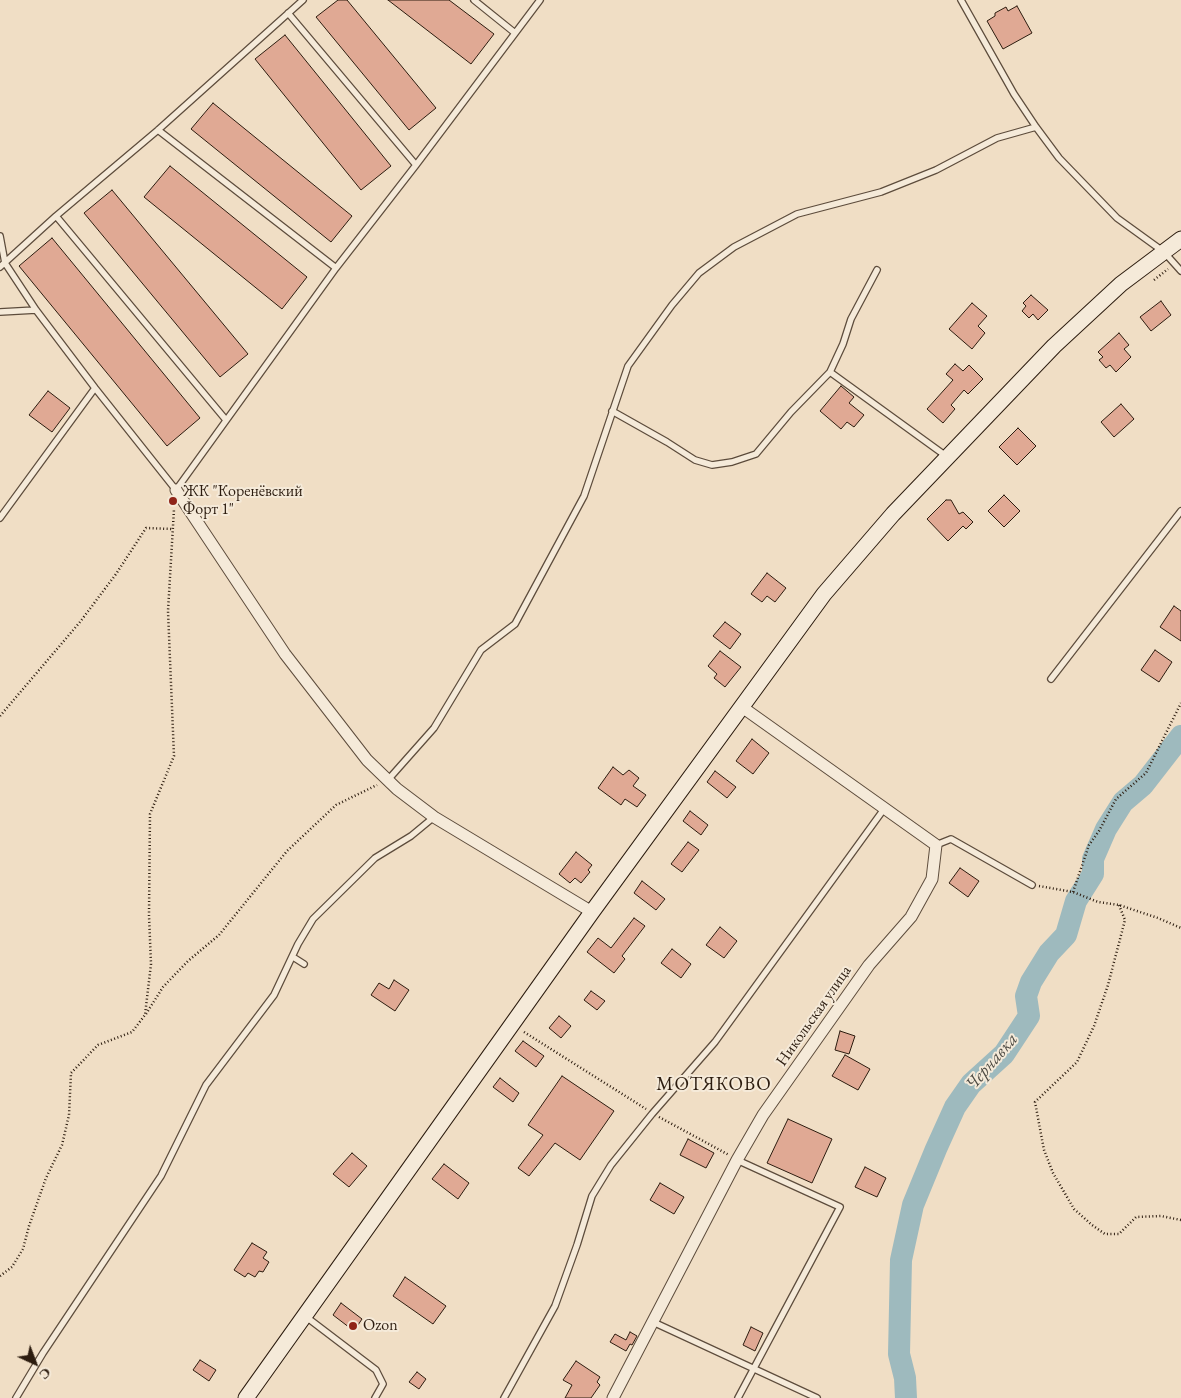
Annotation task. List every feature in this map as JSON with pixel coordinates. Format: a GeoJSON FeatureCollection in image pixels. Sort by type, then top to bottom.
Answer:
{"type":"FeatureCollection","features":[{"type":"Feature","properties":{"kind":"main road"},"geometry":{"type":"LineString","coordinates":[[246,1398],[592,912],[824,594],[860,551],[947,457],[1073,327],[1121,284],[1181,239]]}},
{"type":"Feature","properties":{"kind":"street"},"geometry":{"type":"LineString","coordinates":[[176,490],[285,654],[367,760],[396,789],[434,818],[592,912]]}},
{"type":"Feature","properties":{"kind":"street"},"geometry":{"type":"LineString","coordinates":[[742,707],[936,845]]}},
{"type":"Feature","properties":{"kind":"street","name":"Никольская улица"},"geometry":{"type":"LineString","coordinates":[[613,1398],[763,1115],[869,965],[911,917],[932,879],[936,845]]}},
{"type":"Feature","properties":{"kind":"lane"},"geometry":{"type":"LineString","coordinates":[[3,265],[56,216],[158,130],[303,0]]}},
{"type":"Feature","properties":{"kind":"lane"},"geometry":{"type":"LineString","coordinates":[[474,0],[515,33]]}},
{"type":"Feature","properties":{"kind":"lane"},"geometry":{"type":"LineString","coordinates":[[0,236],[3,265],[95,388],[176,490],[336,268],[540,0]]}},
{"type":"Feature","properties":{"kind":"lane"},"geometry":{"type":"LineString","coordinates":[[961,0],[1014,94],[1059,158],[1116,218],[1164,252],[1181,271]]}},
{"type":"Feature","properties":{"kind":"lane"},"geometry":{"type":"LineString","coordinates":[[288,13],[416,165]]}},
{"type":"Feature","properties":{"kind":"lane"},"geometry":{"type":"LineString","coordinates":[[387,780],[434,728],[481,650],[515,624],[584,496],[628,366],[646,339],[699,273],[734,247],[797,214],[881,192],[936,170],[997,138],[1036,127]]}},
{"type":"Feature","properties":{"kind":"lane"},"geometry":{"type":"LineString","coordinates":[[158,130],[336,268]]}},
{"type":"Feature","properties":{"kind":"lane"},"geometry":{"type":"LineString","coordinates":[[56,216],[226,420]]}},
{"type":"Feature","properties":{"kind":"lane"},"geometry":{"type":"LineString","coordinates":[[612,411],[695,460],[712,465],[732,462],[756,454],[791,412],[830,372],[843,344],[851,319],[877,270]]}},
{"type":"Feature","properties":{"kind":"lane"},"geometry":{"type":"LineString","coordinates":[[0,312],[36,310]]}},
{"type":"Feature","properties":{"kind":"lane"},"geometry":{"type":"LineString","coordinates":[[830,372],[947,457]]}},
{"type":"Feature","properties":{"kind":"lane"},"geometry":{"type":"LineString","coordinates":[[0,518],[95,388]]}},
{"type":"Feature","properties":{"kind":"lane"},"geometry":{"type":"LineString","coordinates":[[1052,679],[1181,511]]}},
{"type":"Feature","properties":{"kind":"lane"},"geometry":{"type":"LineString","coordinates":[[504,1398],[555,1306],[592,1196],[611,1166],[652,1114],[715,1042],[884,809]]}},
{"type":"Feature","properties":{"kind":"lane"},"geometry":{"type":"LineString","coordinates":[[16,1398],[161,1176],[206,1085],[274,995],[298,944],[313,920],[376,858],[411,836],[434,818]]}},
{"type":"Feature","properties":{"kind":"lane"},"geometry":{"type":"LineString","coordinates":[[936,845],[951,838],[1032,885]]}},
{"type":"Feature","properties":{"kind":"lane"},"geometry":{"type":"LineString","coordinates":[[293,957],[304,964]]}},
{"type":"Feature","properties":{"kind":"lane"},"geometry":{"type":"LineString","coordinates":[[738,1160],[840,1207],[738,1398]]}},
{"type":"Feature","properties":{"kind":"lane"},"geometry":{"type":"LineString","coordinates":[[304,1316],[376,1370],[383,1384],[375,1398]]}},
{"type":"Feature","properties":{"kind":"lane"},"geometry":{"type":"LineString","coordinates":[[653,1322],[817,1398]]}},
{"type":"Feature","properties":{"kind":"path"},"geometry":{"type":"LineString","coordinates":[[146,1015],[151,964],[149,915],[150,814],[174,756],[168,611],[176,490]]}},
{"type":"Feature","properties":{"kind":"path"},"geometry":{"type":"LineString","coordinates":[[0,716],[80,622],[116,574],[146,528],[173,530]]}},
{"type":"Feature","properties":{"kind":"path"},"geometry":{"type":"LineString","coordinates":[[1073,892],[1089,845],[1099,831],[1116,799],[1146,773],[1181,703]]}},
{"type":"Feature","properties":{"kind":"path"},"geometry":{"type":"LineString","coordinates":[[0,1276],[12,1267],[23,1249],[28,1226],[46,1178],[62,1146],[69,1115],[71,1073],[98,1044],[132,1032],[146,1015],[163,987],[188,960],[218,935],[287,851],[336,805],[387,780]]}},
{"type":"Feature","properties":{"kind":"path"},"geometry":{"type":"LineString","coordinates":[[1032,885],[1073,892],[1098,902],[1119,905],[1181,928]]}},
{"type":"Feature","properties":{"kind":"path"},"geometry":{"type":"LineString","coordinates":[[1119,905],[1125,920],[1108,985],[1094,1026],[1077,1062],[1035,1102],[1044,1150],[1053,1173],[1074,1209],[1105,1234],[1119,1234],[1136,1217],[1161,1216],[1181,1220]]}},
{"type":"Feature","properties":{"kind":"path"},"geometry":{"type":"LineString","coordinates":[[512,1024],[652,1114],[738,1160]]}},
{"type":"Feature","properties":{"kind":"building"},"geometry":{"type":"Polygon","coordinates":[[[338,0],[347,0],[436,108],[409,130],[316,17],[338,0]]]}},
{"type":"Feature","properties":{"kind":"building"},"geometry":{"type":"Polygon","coordinates":[[[388,0],[449,0],[494,34],[471,64],[388,0]]]}},
{"type":"Feature","properties":{"kind":"building"},"geometry":{"type":"Polygon","coordinates":[[[1017,6],[1032,33],[1003,49],[987,21],[995,16],[995,13],[1006,7],[1008,11],[1017,6]]]}},
{"type":"Feature","properties":{"kind":"building"},"geometry":{"type":"Polygon","coordinates":[[[285,35],[391,166],[361,190],[255,59],[285,35]]]}},
{"type":"Feature","properties":{"kind":"building"},"geometry":{"type":"Polygon","coordinates":[[[213,103],[352,216],[331,242],[191,129],[213,103]]]}},
{"type":"Feature","properties":{"kind":"building"},"geometry":{"type":"Polygon","coordinates":[[[170,166],[307,277],[282,309],[144,197],[170,166]]]}},
{"type":"Feature","properties":{"kind":"building"},"geometry":{"type":"Polygon","coordinates":[[[112,190],[248,354],[220,377],[84,213],[112,190]]]}},
{"type":"Feature","properties":{"kind":"building"},"geometry":{"type":"Polygon","coordinates":[[[52,238],[200,418],[167,446],[19,266],[52,238]]]}},
{"type":"Feature","properties":{"kind":"building"},"geometry":{"type":"Polygon","coordinates":[[[1031,295],[1048,310],[1038,320],[1033,314],[1029,318],[1022,311],[1026,306],[1023,303],[1031,295]]]}},
{"type":"Feature","properties":{"kind":"building"},"geometry":{"type":"Polygon","coordinates":[[[1161,301],[1171,315],[1151,331],[1140,317],[1161,301]]]}},
{"type":"Feature","properties":{"kind":"building"},"geometry":{"type":"Polygon","coordinates":[[[972,303],[987,316],[978,326],[985,333],[972,349],[949,329],[972,303]]]}},
{"type":"Feature","properties":{"kind":"building"},"geometry":{"type":"Polygon","coordinates":[[[1119,333],[1129,345],[1124,349],[1131,357],[1116,372],[1110,365],[1106,368],[1099,360],[1103,357],[1098,352],[1119,333]]]}},
{"type":"Feature","properties":{"kind":"building"},"geometry":{"type":"Polygon","coordinates":[[[955,364],[963,371],[969,365],[983,379],[968,394],[964,390],[951,405],[955,409],[943,423],[927,409],[953,380],[946,374],[955,364]]]}},
{"type":"Feature","properties":{"kind":"building"},"geometry":{"type":"Polygon","coordinates":[[[841,386],[854,397],[849,403],[864,415],[854,427],[847,422],[841,429],[820,411],[841,386]]]}},
{"type":"Feature","properties":{"kind":"building"},"geometry":{"type":"Polygon","coordinates":[[[48,391],[70,408],[52,432],[29,415],[48,391]]]}},
{"type":"Feature","properties":{"kind":"building"},"geometry":{"type":"Polygon","coordinates":[[[1121,404],[1134,419],[1114,437],[1101,422],[1121,404]]]}},
{"type":"Feature","properties":{"kind":"building"},"geometry":{"type":"Polygon","coordinates":[[[1018,428],[1036,446],[1017,465],[999,447],[1018,428]]]}},
{"type":"Feature","properties":{"kind":"building"},"geometry":{"type":"Polygon","coordinates":[[[1004,495],[1020,511],[1004,527],[988,511],[1004,495]]]}},
{"type":"Feature","properties":{"kind":"building"},"geometry":{"type":"Polygon","coordinates":[[[946,500],[951,500],[959,514],[963,512],[973,522],[966,529],[963,526],[948,541],[927,519],[946,500]]]}},
{"type":"Feature","properties":{"kind":"building"},"geometry":{"type":"Polygon","coordinates":[[[767,573],[786,588],[775,602],[767,596],[762,602],[751,594],[767,573]]]}},
{"type":"Feature","properties":{"kind":"building"},"geometry":{"type":"Polygon","coordinates":[[[1174,606],[1181,611],[1181,641],[1160,627],[1174,606]]]}},
{"type":"Feature","properties":{"kind":"building"},"geometry":{"type":"Polygon","coordinates":[[[725,622],[741,634],[730,649],[713,636],[725,622]]]}},
{"type":"Feature","properties":{"kind":"building"},"geometry":{"type":"Polygon","coordinates":[[[1155,650],[1172,662],[1159,682],[1141,670],[1155,650]]]}},
{"type":"Feature","properties":{"kind":"building"},"geometry":{"type":"Polygon","coordinates":[[[720,651],[741,667],[725,687],[714,678],[717,674],[708,666],[720,651]]]}},
{"type":"Feature","properties":{"kind":"building"},"geometry":{"type":"Polygon","coordinates":[[[752,739],[769,753],[753,774],[736,761],[752,739]]]}},
{"type":"Feature","properties":{"kind":"building"},"geometry":{"type":"Polygon","coordinates":[[[613,767],[623,775],[629,770],[639,778],[633,786],[646,795],[637,807],[625,799],[621,805],[598,788],[613,767]]]}},
{"type":"Feature","properties":{"kind":"building"},"geometry":{"type":"Polygon","coordinates":[[[715,771],[736,787],[727,798],[707,782],[715,771]]]}},
{"type":"Feature","properties":{"kind":"building"},"geometry":{"type":"Polygon","coordinates":[[[690,811],[708,825],[701,835],[683,821],[690,811]]]}},
{"type":"Feature","properties":{"kind":"building"},"geometry":{"type":"Polygon","coordinates":[[[688,842],[699,850],[682,872],[671,864],[688,842]]]}},
{"type":"Feature","properties":{"kind":"building"},"geometry":{"type":"Polygon","coordinates":[[[576,852],[592,865],[588,870],[590,872],[581,883],[575,878],[570,883],[559,874],[576,852]]]}},
{"type":"Feature","properties":{"kind":"building"},"geometry":{"type":"Polygon","coordinates":[[[960,868],[979,881],[968,897],[949,883],[960,868]]]}},
{"type":"Feature","properties":{"kind":"building"},"geometry":{"type":"Polygon","coordinates":[[[642,881],[665,899],[656,910],[634,893],[642,881]]]}},
{"type":"Feature","properties":{"kind":"building"},"geometry":{"type":"Polygon","coordinates":[[[634,918],[645,926],[622,956],[625,959],[614,973],[587,952],[598,938],[611,948],[634,918]]]}},
{"type":"Feature","properties":{"kind":"building"},"geometry":{"type":"Polygon","coordinates":[[[720,927],[737,941],[724,958],[706,945],[720,927]]]}},
{"type":"Feature","properties":{"kind":"building"},"geometry":{"type":"Polygon","coordinates":[[[672,949],[691,964],[681,978],[661,963],[672,949]]]}},
{"type":"Feature","properties":{"kind":"building"},"geometry":{"type":"Polygon","coordinates":[[[394,980],[409,990],[395,1011],[371,995],[379,983],[389,989],[394,980]]]}},
{"type":"Feature","properties":{"kind":"building"},"geometry":{"type":"Polygon","coordinates":[[[591,991],[605,1001],[597,1010],[584,1000],[591,991]]]}},
{"type":"Feature","properties":{"kind":"building"},"geometry":{"type":"Polygon","coordinates":[[[559,1016],[571,1026],[561,1038],[549,1028],[559,1016]]]}},
{"type":"Feature","properties":{"kind":"building"},"geometry":{"type":"Polygon","coordinates":[[[840,1031],[855,1036],[849,1054],[835,1050],[840,1031]]]}},
{"type":"Feature","properties":{"kind":"building"},"geometry":{"type":"Polygon","coordinates":[[[523,1041],[544,1056],[536,1067],[515,1051],[523,1041]]]}},
{"type":"Feature","properties":{"kind":"building"},"geometry":{"type":"Polygon","coordinates":[[[845,1055],[870,1069],[858,1090],[832,1076],[845,1055]]]}},
{"type":"Feature","properties":{"kind":"building"},"geometry":{"type":"Polygon","coordinates":[[[562,1076],[614,1111],[580,1160],[555,1143],[529,1176],[518,1168],[543,1135],[528,1125],[562,1076]]]}},
{"type":"Feature","properties":{"kind":"building"},"geometry":{"type":"Polygon","coordinates":[[[500,1078],[519,1093],[513,1102],[493,1087],[500,1078]]]}},
{"type":"Feature","properties":{"kind":"building"},"geometry":{"type":"Polygon","coordinates":[[[788,1119],[832,1139],[812,1183],[767,1163],[788,1119]]]}},
{"type":"Feature","properties":{"kind":"building"},"geometry":{"type":"Polygon","coordinates":[[[688,1139],[714,1153],[706,1168],[680,1155],[688,1139]]]}},
{"type":"Feature","properties":{"kind":"building"},"geometry":{"type":"Polygon","coordinates":[[[352,1153],[367,1166],[349,1187],[333,1174],[352,1153]]]}},
{"type":"Feature","properties":{"kind":"building"},"geometry":{"type":"Polygon","coordinates":[[[444,1164],[469,1183],[458,1199],[432,1179],[444,1164]]]}},
{"type":"Feature","properties":{"kind":"building"},"geometry":{"type":"Polygon","coordinates":[[[865,1167],[886,1178],[877,1197],[855,1187],[865,1167]]]}},
{"type":"Feature","properties":{"kind":"building"},"geometry":{"type":"Polygon","coordinates":[[[660,1183],[684,1197],[674,1214],[650,1200],[660,1183]]]}},
{"type":"Feature","properties":{"kind":"building"},"geometry":{"type":"Polygon","coordinates":[[[252,1243],[267,1252],[263,1258],[269,1262],[263,1272],[259,1271],[255,1277],[248,1273],[245,1277],[234,1270],[252,1243]]]}},
{"type":"Feature","properties":{"kind":"building"},"geometry":{"type":"Polygon","coordinates":[[[405,1277],[446,1306],[433,1324],[393,1296],[405,1277]]]}},
{"type":"Feature","properties":{"kind":"building"},"geometry":{"type":"Polygon","coordinates":[[[341,1303],[362,1319],[354,1331],[333,1315],[341,1303]]]}},
{"type":"Feature","properties":{"kind":"building"},"geometry":{"type":"Polygon","coordinates":[[[751,1327],[763,1333],[755,1351],[743,1345],[751,1327]]]}},
{"type":"Feature","properties":{"kind":"building"},"geometry":{"type":"Polygon","coordinates":[[[630,1332],[637,1336],[626,1351],[610,1342],[615,1334],[626,1340],[630,1332]]]}},
{"type":"Feature","properties":{"kind":"building"},"geometry":{"type":"Polygon","coordinates":[[[200,1360],[216,1370],[209,1381],[193,1370],[200,1360]]]}},
{"type":"Feature","properties":{"kind":"building"},"geometry":{"type":"Polygon","coordinates":[[[576,1361],[600,1377],[597,1382],[600,1385],[591,1398],[565,1398],[572,1385],[563,1380],[576,1361]]]}},
{"type":"Feature","properties":{"kind":"building"},"geometry":{"type":"Polygon","coordinates":[[[417,1372],[426,1379],[419,1389],[409,1382],[417,1372]]]}},
{"type":"Feature","properties":{"kind":"waterway","name":"Чернавка"},"geometry":{"type":"LineString","coordinates":[[906,1398],[905,1378],[899,1354],[901,1260],[913,1205],[936,1149],[955,1107],[971,1084],[1004,1054],[1029,1016],[1026,996],[1031,982],[1049,953],[1066,935],[1076,901],[1093,874],[1093,859],[1106,829],[1123,802],[1143,785],[1181,736]]}},
{"type":"Feature","properties":{"kind":"place","name":"ЖК \"Коренёвский Форт 1\""},"geometry":{"type":"Point","coordinates":[173,501]}},
{"type":"Feature","properties":{"kind":"place","name":"Ozon"},"geometry":{"type":"Point","coordinates":[353,1326]}},
{"type":"Feature","properties":{"kind":"district","name":"МОТЯКОВО"},"geometry":{"type":"Point","coordinates":[714,1085]}}]}
